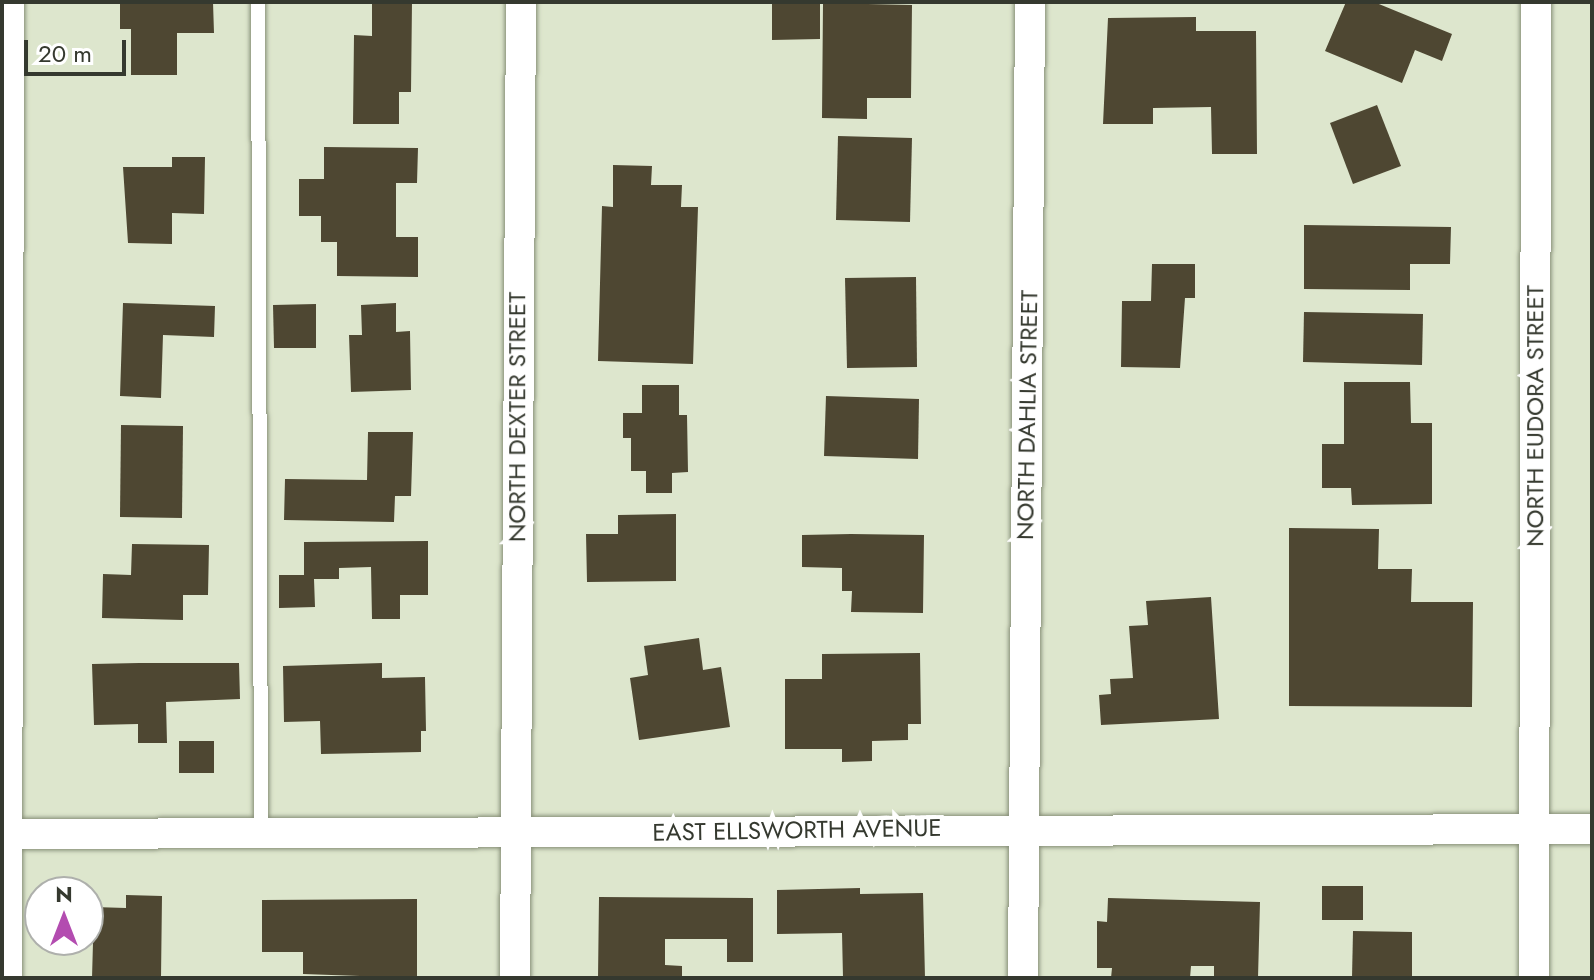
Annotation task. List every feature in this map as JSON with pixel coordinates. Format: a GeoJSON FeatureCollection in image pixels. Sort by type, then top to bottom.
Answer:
{"type":"FeatureCollection","features":[{"type":"Feature","properties":{"kind":"street"},"geometry":{"type":"LineString","coordinates":[[7,978],[9,2]]}},
{"type":"Feature","properties":{"kind":"street","name":"NORTH DEXTER STREET"},"geometry":{"type":"LineString","coordinates":[[515,978],[521,2]]}},
{"type":"Feature","properties":{"kind":"street","name":"NORTH DAHLIA STREET"},"geometry":{"type":"LineString","coordinates":[[1023,978],[1030,2]]}},
{"type":"Feature","properties":{"kind":"street","name":"NORTH EUDORA STREET"},"geometry":{"type":"LineString","coordinates":[[1534,978],[1536,2]]}},
{"type":"Feature","properties":{"kind":"street","name":"EAST ELLSWORTH AVENUE"},"geometry":{"type":"LineString","coordinates":[[5,834],[261,835],[1023,828],[1592,829]]}},
{"type":"Feature","properties":{"kind":"lane"},"geometry":{"type":"LineString","coordinates":[[258,2],[261,835]]}},
{"type":"Feature","properties":{"kind":"building"},"geometry":{"type":"Polygon","coordinates":[[[120,2],[213,2],[214,33],[177,33],[177,75],[131,75],[131,29],[120,29],[120,2]]]}},
{"type":"Feature","properties":{"kind":"building"},"geometry":{"type":"Polygon","coordinates":[[[372,2],[412,2],[411,92],[399,92],[399,124],[353,124],[354,35],[372,36],[372,2]]]}},
{"type":"Feature","properties":{"kind":"building"},"geometry":{"type":"Polygon","coordinates":[[[772,2],[820,2],[820,39],[772,40],[772,2]]]}},
{"type":"Feature","properties":{"kind":"building"},"geometry":{"type":"Polygon","coordinates":[[[1346,2],[1374,2],[1452,34],[1442,61],[1415,50],[1402,83],[1325,51],[1346,2]]]}},
{"type":"Feature","properties":{"kind":"building"},"geometry":{"type":"Polygon","coordinates":[[[823,3],[912,5],[911,98],[867,98],[867,119],[822,118],[823,3]]]}},
{"type":"Feature","properties":{"kind":"building"},"geometry":{"type":"Polygon","coordinates":[[[1196,17],[1196,31],[1256,31],[1257,154],[1212,154],[1211,107],[1153,108],[1153,124],[1103,124],[1108,18],[1196,17]]]}},
{"type":"Feature","properties":{"kind":"building"},"geometry":{"type":"Polygon","coordinates":[[[1377,105],[1401,166],[1353,184],[1330,123],[1377,105]]]}},
{"type":"Feature","properties":{"kind":"building"},"geometry":{"type":"Polygon","coordinates":[[[838,136],[912,138],[910,222],[836,220],[838,136]]]}},
{"type":"Feature","properties":{"kind":"building"},"geometry":{"type":"Polygon","coordinates":[[[324,147],[418,148],[417,183],[396,183],[396,237],[418,237],[418,277],[337,276],[337,242],[321,242],[321,216],[299,216],[299,179],[324,179],[324,147]]]}},
{"type":"Feature","properties":{"kind":"building"},"geometry":{"type":"Polygon","coordinates":[[[172,157],[205,157],[204,214],[172,213],[172,244],[128,243],[123,167],[172,167],[172,157]]]}},
{"type":"Feature","properties":{"kind":"building"},"geometry":{"type":"Polygon","coordinates":[[[613,165],[652,166],[651,185],[682,185],[681,207],[698,207],[693,364],[598,361],[602,206],[613,207],[613,165]]]}},
{"type":"Feature","properties":{"kind":"building"},"geometry":{"type":"Polygon","coordinates":[[[1304,225],[1451,227],[1450,264],[1410,264],[1410,290],[1304,289],[1304,225]]]}},
{"type":"Feature","properties":{"kind":"building"},"geometry":{"type":"Polygon","coordinates":[[[1152,264],[1195,264],[1195,298],[1185,298],[1180,368],[1121,367],[1122,301],[1151,301],[1152,264]]]}},
{"type":"Feature","properties":{"kind":"building"},"geometry":{"type":"Polygon","coordinates":[[[916,277],[917,367],[847,368],[845,278],[916,277]]]}},
{"type":"Feature","properties":{"kind":"building"},"geometry":{"type":"Polygon","coordinates":[[[123,303],[215,306],[214,337],[163,335],[161,398],[120,396],[123,303]]]}},
{"type":"Feature","properties":{"kind":"building"},"geometry":{"type":"Polygon","coordinates":[[[396,303],[396,332],[410,331],[411,390],[351,392],[349,335],[362,335],[361,305],[396,303]]]}},
{"type":"Feature","properties":{"kind":"building"},"geometry":{"type":"Polygon","coordinates":[[[316,304],[316,348],[274,348],[273,305],[316,304]]]}},
{"type":"Feature","properties":{"kind":"building"},"geometry":{"type":"Polygon","coordinates":[[[1304,312],[1423,314],[1422,365],[1303,362],[1304,312]]]}},
{"type":"Feature","properties":{"kind":"building"},"geometry":{"type":"Polygon","coordinates":[[[1344,382],[1410,382],[1411,423],[1432,423],[1432,504],[1352,505],[1351,488],[1322,488],[1322,444],[1344,444],[1344,382]]]}},
{"type":"Feature","properties":{"kind":"building"},"geometry":{"type":"Polygon","coordinates":[[[642,385],[679,385],[679,415],[687,415],[688,472],[672,473],[672,493],[646,493],[646,471],[631,471],[631,438],[623,438],[623,413],[642,413],[642,385]]]}},
{"type":"Feature","properties":{"kind":"building"},"geometry":{"type":"Polygon","coordinates":[[[826,396],[919,399],[918,459],[824,456],[826,396]]]}},
{"type":"Feature","properties":{"kind":"building"},"geometry":{"type":"Polygon","coordinates":[[[121,425],[183,426],[182,518],[120,517],[121,425]]]}},
{"type":"Feature","properties":{"kind":"building"},"geometry":{"type":"Polygon","coordinates":[[[368,432],[413,432],[411,496],[395,496],[394,522],[284,520],[285,479],[367,480],[368,432]]]}},
{"type":"Feature","properties":{"kind":"building"},"geometry":{"type":"Polygon","coordinates":[[[676,514],[676,581],[587,582],[586,534],[618,534],[618,515],[676,514]]]}},
{"type":"Feature","properties":{"kind":"building"},"geometry":{"type":"Polygon","coordinates":[[[1289,528],[1379,529],[1378,569],[1412,569],[1411,602],[1473,602],[1472,707],[1289,706],[1289,528]]]}},
{"type":"Feature","properties":{"kind":"building"},"geometry":{"type":"Polygon","coordinates":[[[802,535],[924,535],[923,613],[851,612],[852,591],[842,591],[842,568],[802,567],[802,535]]]}},
{"type":"Feature","properties":{"kind":"building"},"geometry":{"type":"Polygon","coordinates":[[[428,541],[428,595],[400,595],[400,619],[372,619],[371,567],[339,568],[339,579],[314,579],[315,607],[279,608],[279,575],[304,575],[304,542],[428,541]]]}},
{"type":"Feature","properties":{"kind":"building"},"geometry":{"type":"Polygon","coordinates":[[[132,544],[209,545],[208,595],[183,595],[183,620],[102,618],[103,574],[131,575],[132,544]]]}},
{"type":"Feature","properties":{"kind":"building"},"geometry":{"type":"Polygon","coordinates":[[[1211,597],[1219,719],[1101,725],[1099,695],[1111,694],[1110,679],[1133,678],[1129,626],[1148,625],[1146,601],[1211,597]]]}},
{"type":"Feature","properties":{"kind":"building"},"geometry":{"type":"Polygon","coordinates":[[[699,638],[703,670],[721,667],[730,727],[639,740],[630,678],[648,675],[644,646],[699,638]]]}},
{"type":"Feature","properties":{"kind":"building"},"geometry":{"type":"Polygon","coordinates":[[[920,653],[921,724],[908,724],[908,740],[872,741],[872,761],[842,762],[842,749],[785,749],[785,679],[822,679],[822,654],[920,653]]]}},
{"type":"Feature","properties":{"kind":"building"},"geometry":{"type":"Polygon","coordinates":[[[239,663],[240,699],[166,702],[167,743],[138,743],[138,724],[94,725],[92,664],[239,663]]]}},
{"type":"Feature","properties":{"kind":"building"},"geometry":{"type":"Polygon","coordinates":[[[382,663],[382,678],[425,677],[426,731],[421,731],[421,752],[321,754],[320,721],[284,722],[283,666],[382,663]]]}},
{"type":"Feature","properties":{"kind":"building"},"geometry":{"type":"Polygon","coordinates":[[[179,741],[214,741],[214,773],[179,773],[179,741]]]}},
{"type":"Feature","properties":{"kind":"building"},"geometry":{"type":"Polygon","coordinates":[[[1322,886],[1363,886],[1363,920],[1322,920],[1322,886]]]}},
{"type":"Feature","properties":{"kind":"building"},"geometry":{"type":"Polygon","coordinates":[[[860,888],[860,894],[923,893],[925,978],[843,978],[842,933],[777,934],[777,890],[860,888]]]}},
{"type":"Feature","properties":{"kind":"building"},"geometry":{"type":"Polygon","coordinates":[[[126,895],[162,896],[161,978],[92,978],[93,956],[104,956],[104,907],[126,908],[126,895]]]}},
{"type":"Feature","properties":{"kind":"building"},"geometry":{"type":"Polygon","coordinates":[[[599,897],[753,898],[753,962],[727,962],[727,939],[665,939],[665,965],[682,966],[682,978],[598,978],[599,897]]]}},
{"type":"Feature","properties":{"kind":"building"},"geometry":{"type":"Polygon","coordinates":[[[1108,898],[1260,902],[1258,978],[1214,978],[1214,966],[1191,966],[1190,978],[1111,978],[1112,968],[1097,968],[1097,921],[1107,922],[1108,898]]]}},
{"type":"Feature","properties":{"kind":"building"},"geometry":{"type":"Polygon","coordinates":[[[417,899],[417,978],[303,974],[303,952],[262,952],[262,900],[417,899]]]}},
{"type":"Feature","properties":{"kind":"building"},"geometry":{"type":"Polygon","coordinates":[[[1353,931],[1412,932],[1412,978],[1352,978],[1353,931]]]}}]}
